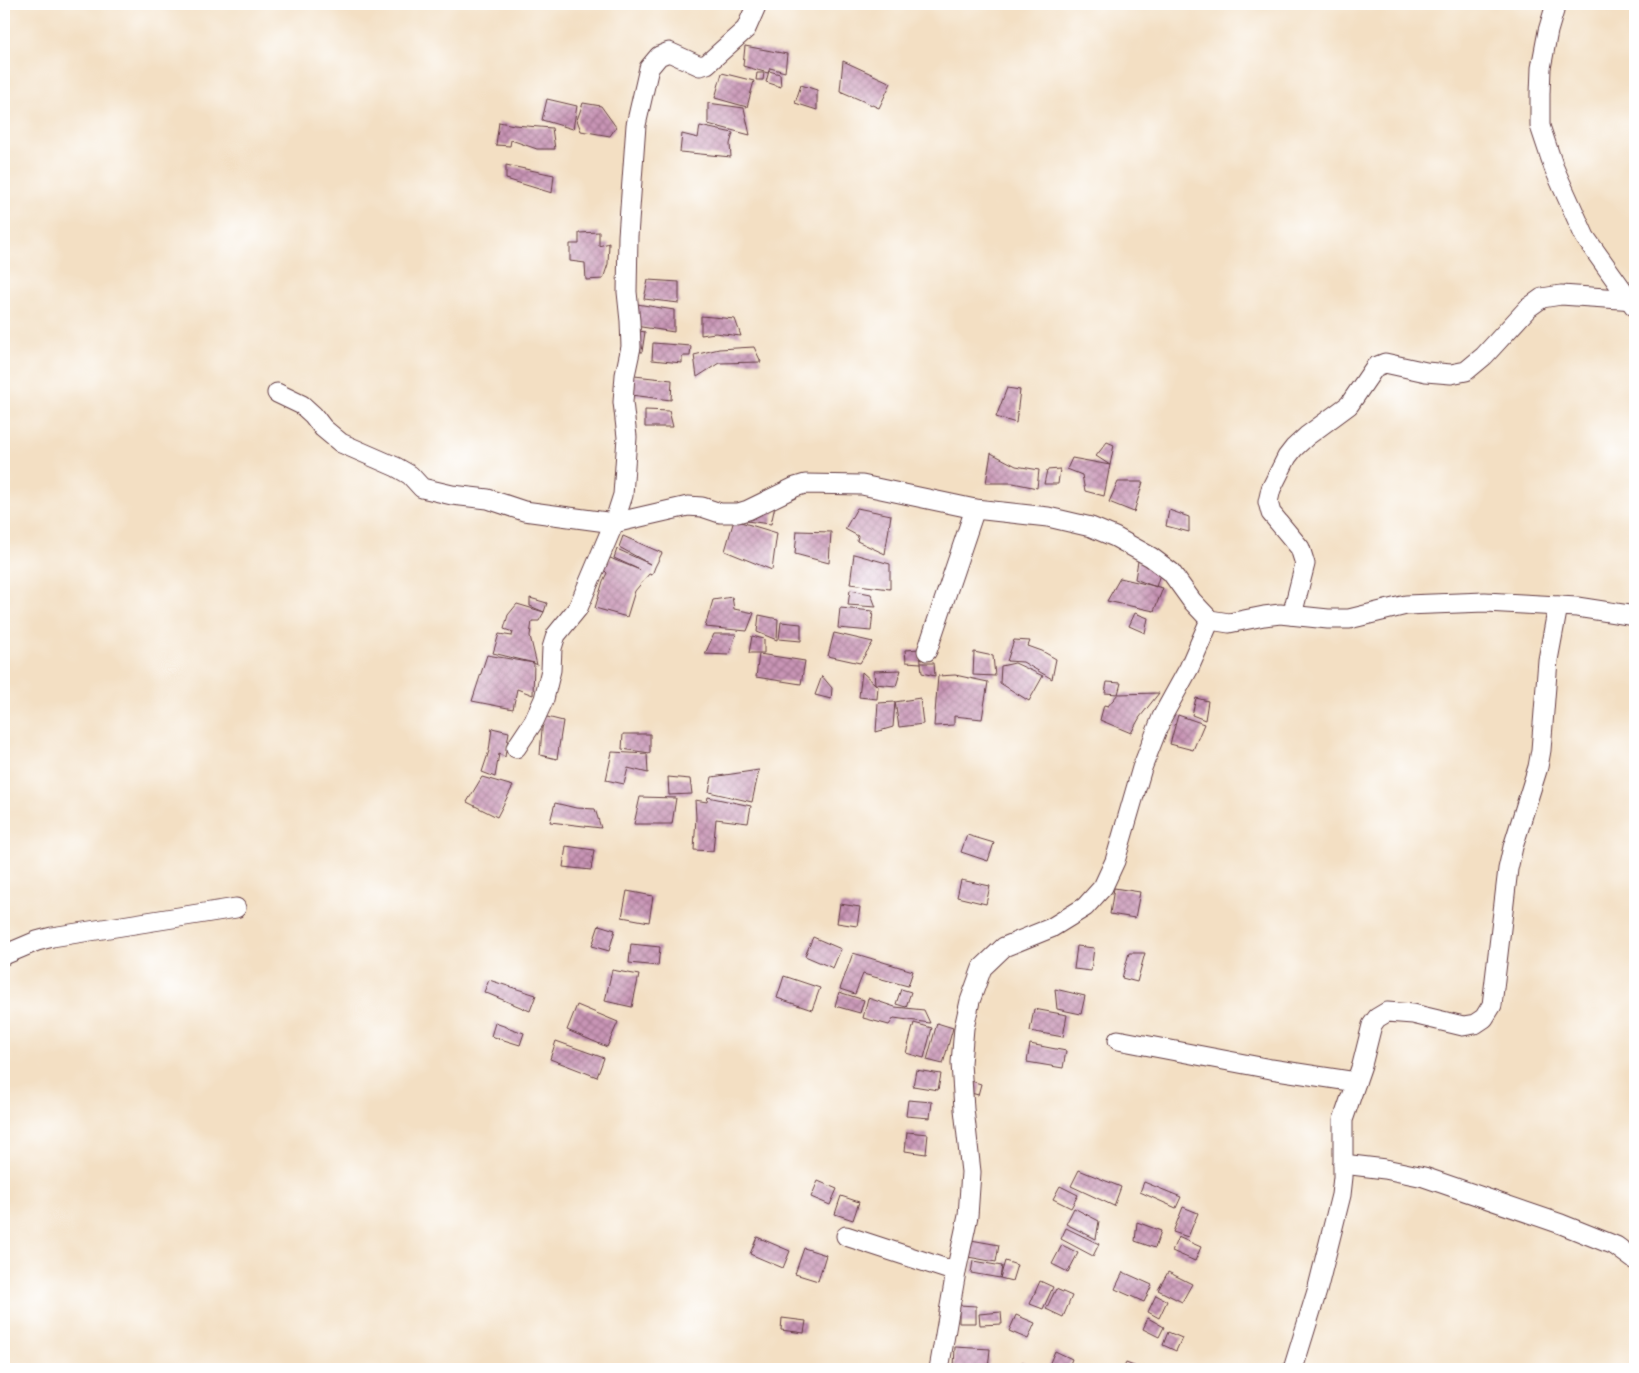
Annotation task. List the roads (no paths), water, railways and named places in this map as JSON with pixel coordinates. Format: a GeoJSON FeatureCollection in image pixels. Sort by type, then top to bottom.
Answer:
{"type":"FeatureCollection","features":[{"type":"Feature","properties":{"kind":"street"},"geometry":{"type":"LineString","coordinates":[[516,748],[534,721],[544,699],[552,670],[552,648],[556,635],[578,608],[614,523],[623,495],[627,436],[623,402],[625,375],[631,347],[627,292],[628,236],[636,126],[649,68],[658,56],[669,52],[700,66],[708,64],[746,29],[757,4]]}},
{"type":"Feature","properties":{"kind":"street"},"geometry":{"type":"LineString","coordinates":[[1556,4],[1548,31],[1541,68],[1540,126],[1554,168],[1585,237],[1633,302]]}},
{"type":"Feature","properties":{"kind":"street"},"geometry":{"type":"LineString","coordinates":[[1292,615],[1305,564],[1300,548],[1271,513],[1268,502],[1271,490],[1287,457],[1294,448],[1349,405],[1375,367],[1385,363],[1426,372],[1451,374],[1466,371],[1484,356],[1528,308],[1542,298],[1561,295],[1633,302]]}},
{"type":"Feature","properties":{"kind":"street"},"geometry":{"type":"LineString","coordinates":[[277,393],[302,405],[330,435],[410,475],[422,488],[452,495],[488,499],[524,511],[614,523],[688,506],[702,507],[720,513],[738,513],[805,484],[862,485],[975,509],[1048,517],[1092,527],[1151,557],[1171,572],[1192,601],[1210,620],[1230,623],[1264,616],[1292,615],[1349,619],[1406,605],[1485,602],[1577,607],[1635,616]]}},
{"type":"Feature","properties":{"kind":"street"},"geometry":{"type":"LineString","coordinates":[[927,651],[975,509]]}},
{"type":"Feature","properties":{"kind":"street"},"geometry":{"type":"LineString","coordinates":[[1292,1369],[1317,1291],[1342,1195],[1343,1120],[1372,1025],[1377,1018],[1387,1012],[1413,1014],[1463,1026],[1475,1024],[1484,1018],[1492,1005],[1508,869],[1538,767],[1541,750],[1548,660],[1558,606]]}},
{"type":"Feature","properties":{"kind":"street"},"geometry":{"type":"LineString","coordinates":[[939,1369],[968,1216],[970,1172],[961,1063],[964,1028],[970,1001],[982,968],[1004,947],[1051,928],[1085,907],[1103,886],[1114,861],[1142,768],[1162,717],[1189,668],[1210,620]]}},
{"type":"Feature","properties":{"kind":"street"},"geometry":{"type":"LineString","coordinates":[[4,955],[36,941],[52,937],[236,908]]}},
{"type":"Feature","properties":{"kind":"street"},"geometry":{"type":"LineString","coordinates":[[1118,1040],[1271,1069],[1356,1082]]}},
{"type":"Feature","properties":{"kind":"street"},"geometry":{"type":"LineString","coordinates":[[1343,1164],[1385,1169],[1424,1177],[1616,1246],[1635,1260]]}},
{"type":"Feature","properties":{"kind":"street"},"geometry":{"type":"LineString","coordinates":[[846,1236],[956,1272]]}}]}
